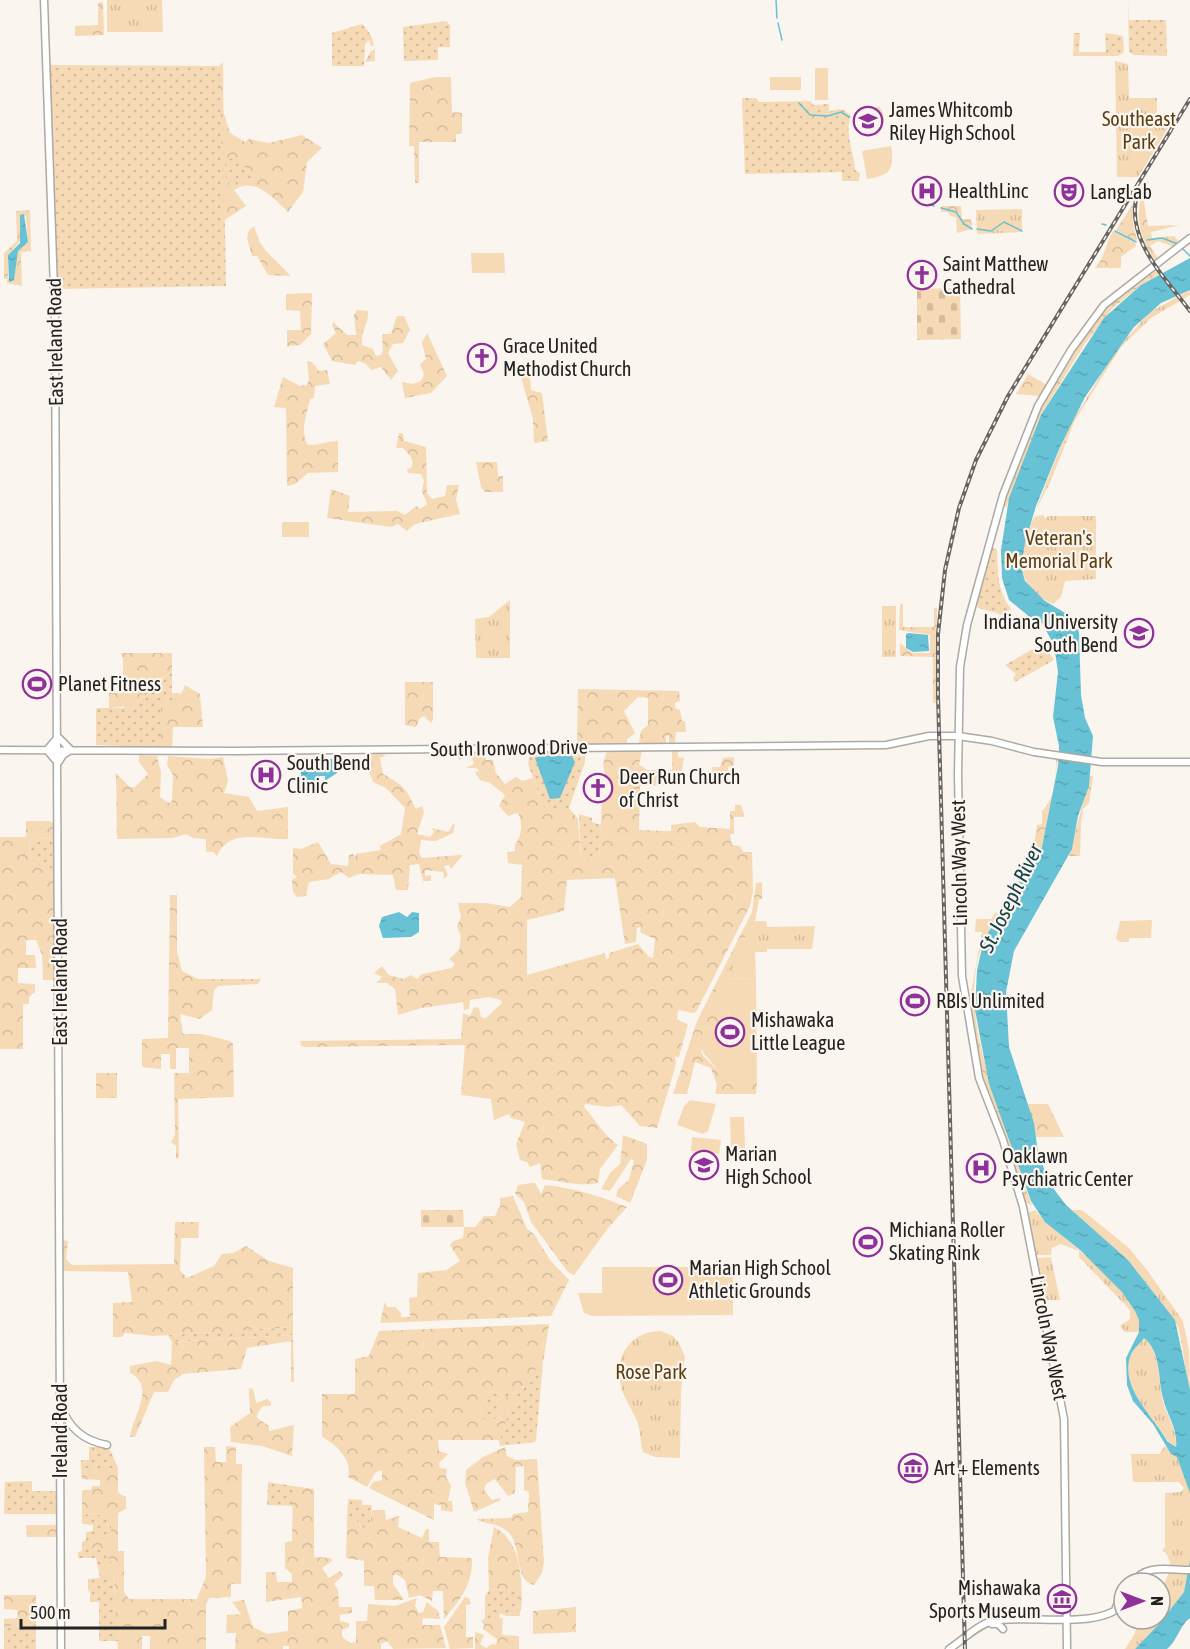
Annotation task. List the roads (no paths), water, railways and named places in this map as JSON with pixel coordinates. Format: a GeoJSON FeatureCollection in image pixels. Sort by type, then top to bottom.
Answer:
{"type":"FeatureCollection","features":[{"type":"Feature","properties":{"kind":"main road","name":"East Ireland Road"},"geometry":{"type":"LineString","coordinates":[[44,0],[55,291],[58,736]]}},
{"type":"Feature","properties":{"kind":"main road","name":"Lincoln Way West"},"geometry":{"type":"LineString","coordinates":[[1067,1649],[1064,1419],[1022,1203],[1003,1140],[979,1078],[962,976],[958,736],[960,667],[966,632],[1003,495],[1034,412],[1077,341],[1108,301],[1190,238]]}},
{"type":"Feature","properties":{"kind":"main road"},"geometry":{"type":"LineString","coordinates":[[1119,283],[1131,283]]}},
{"type":"Feature","properties":{"kind":"main road"},"geometry":{"type":"LineString","coordinates":[[58,736],[71,750],[63,755],[58,763],[46,750],[58,736]]}},
{"type":"Feature","properties":{"kind":"main road"},"geometry":{"type":"LineString","coordinates":[[58,736],[58,750]]}},
{"type":"Feature","properties":{"kind":"main road","name":"South Ironwood Drive"},"geometry":{"type":"LineString","coordinates":[[2,750],[886,745],[929,736],[958,736],[1096,762],[1190,762]]}},
{"type":"Feature","properties":{"kind":"main road","name":"East Ireland Road"},"geometry":{"type":"LineString","coordinates":[[58,750],[61,1213]]}},
{"type":"Feature","properties":{"kind":"main road","name":"Ireland Road"},"geometry":{"type":"LineString","coordinates":[[60,1649],[61,1213]]}},
{"type":"Feature","properties":{"kind":"main road"},"geometry":{"type":"LineString","coordinates":[[61,1397],[66,1416],[76,1430],[91,1440],[107,1445]]}},
{"type":"Feature","properties":{"kind":"main road"},"geometry":{"type":"LineString","coordinates":[[1144,1571],[1186,1570]]}},
{"type":"Feature","properties":{"kind":"main road"},"geometry":{"type":"LineString","coordinates":[[950,1649],[988,1623],[1099,1617],[1112,1611]]}},
{"type":"Feature","properties":{"kind":"main road"},"geometry":{"type":"LineString","coordinates":[[997,1622],[1003,1629]]}},
{"type":"Feature","properties":{"kind":"main road"},"geometry":{"type":"LineString","coordinates":[[954,1649],[997,1622]]}},
{"type":"Feature","properties":{"kind":"water"},"geometry":{"type":"Polygon","coordinates":[[[24,214],[28,242],[18,251],[14,280],[9,282],[8,255],[20,243],[20,215],[24,214]]]}},
{"type":"Feature","properties":{"kind":"water","name":"St. Joseph River"},"geometry":{"type":"Polygon","coordinates":[[[1190,258],[1190,290],[1161,303],[1134,327],[1085,397],[1060,447],[1036,506],[1025,543],[1021,567],[1025,581],[1045,601],[1067,614],[1079,632],[1081,695],[1085,718],[1093,736],[1089,786],[1078,816],[1072,849],[1014,951],[1006,992],[1009,1047],[1034,1123],[1038,1153],[1050,1184],[1066,1205],[1128,1260],[1175,1320],[1190,1390],[1190,1493],[1177,1457],[1171,1454],[1153,1424],[1133,1401],[1127,1385],[1126,1358],[1139,1332],[1139,1320],[1135,1311],[1122,1292],[1080,1250],[1045,1222],[1031,1201],[989,1084],[975,1010],[977,970],[984,939],[1016,890],[1029,862],[1042,847],[1058,766],[1059,746],[1053,717],[1058,672],[1054,645],[1042,623],[1031,618],[1009,600],[1002,578],[1001,550],[1009,498],[1041,415],[1104,318],[1141,285],[1190,258]],[[1144,1338],[1132,1352],[1128,1364],[1129,1376],[1146,1411],[1167,1441],[1176,1447],[1174,1428],[1163,1398],[1156,1358],[1144,1338]]]}},
{"type":"Feature","properties":{"kind":"water"},"geometry":{"type":"Polygon","coordinates":[[[906,634],[928,635],[929,651],[913,652],[906,648],[906,634]]]}},
{"type":"Feature","properties":{"kind":"water"},"geometry":{"type":"Polygon","coordinates":[[[572,756],[575,762],[560,798],[550,799],[535,758],[572,756]]]}},
{"type":"Feature","properties":{"kind":"water"},"geometry":{"type":"Polygon","coordinates":[[[309,759],[336,759],[342,767],[340,771],[325,781],[325,776],[320,776],[317,785],[302,785],[300,763],[309,759]]]}},
{"type":"Feature","properties":{"kind":"water"},"geometry":{"type":"Polygon","coordinates":[[[399,912],[407,917],[412,912],[419,913],[419,932],[411,937],[383,938],[379,926],[382,917],[399,912]]]}},
{"type":"Feature","properties":{"kind":"water"},"geometry":{"type":"Polygon","coordinates":[[[1190,1560],[1190,1618],[1167,1649],[1135,1649],[1152,1631],[1172,1631],[1172,1607],[1184,1592],[1190,1560]]]}},
{"type":"Feature","properties":{"kind":"waterway"},"geometry":{"type":"LineString","coordinates":[[776,0],[777,18]]}},
{"type":"Feature","properties":{"kind":"waterway"},"geometry":{"type":"LineString","coordinates":[[778,23],[782,40]]}},
{"type":"Feature","properties":{"kind":"waterway"},"geometry":{"type":"LineString","coordinates":[[799,103],[810,115],[828,116],[841,112],[849,117]]}},
{"type":"Feature","properties":{"kind":"waterway"},"geometry":{"type":"LineString","coordinates":[[921,203],[934,206]]}},
{"type":"Feature","properties":{"kind":"waterway"},"geometry":{"type":"LineString","coordinates":[[941,208],[956,212],[964,224],[972,229]]}},
{"type":"Feature","properties":{"kind":"waterway"},"geometry":{"type":"LineString","coordinates":[[977,229],[991,231],[1004,222],[1022,231]]}},
{"type":"Feature","properties":{"kind":"waterway"},"geometry":{"type":"LineString","coordinates":[[1102,224],[1106,225]]}},
{"type":"Feature","properties":{"kind":"waterway"},"geometry":{"type":"LineString","coordinates":[[1115,231],[1136,242]]}},
{"type":"Feature","properties":{"kind":"waterway"},"geometry":{"type":"LineString","coordinates":[[1147,240],[1162,238],[1178,244]]}},
{"type":"Feature","properties":{"kind":"waterway"},"geometry":{"type":"LineString","coordinates":[[1181,247],[1190,256]]}},
{"type":"Feature","properties":{"kind":"railway"},"geometry":{"type":"LineString","coordinates":[[965,1649],[938,696],[938,634],[945,570],[959,508],[976,460],[1008,396],[1190,99]]}},
{"type":"Feature","properties":{"kind":"railway"},"geometry":{"type":"LineString","coordinates":[[1138,190],[1135,208],[1136,224],[1141,240],[1158,270],[1190,311]]}},
{"type":"Feature","properties":{"kind":"place","name":"James Whitcomb Riley High School"},"geometry":{"type":"Point","coordinates":[868,121]}},
{"type":"Feature","properties":{"kind":"place","name":"HealthLinc"},"geometry":{"type":"Point","coordinates":[927,191]}},
{"type":"Feature","properties":{"kind":"place","name":"LangLab"},"geometry":{"type":"Point","coordinates":[1069,192]}},
{"type":"Feature","properties":{"kind":"place","name":"Saint Matthew Cathedral"},"geometry":{"type":"Point","coordinates":[922,275]}},
{"type":"Feature","properties":{"kind":"place","name":"Grace United Methodist Church"},"geometry":{"type":"Point","coordinates":[482,358]}},
{"type":"Feature","properties":{"kind":"place","name":"Indiana University South Bend"},"geometry":{"type":"Point","coordinates":[1139,633]}},
{"type":"Feature","properties":{"kind":"place","name":"Planet Fitness"},"geometry":{"type":"Point","coordinates":[37,684]}},
{"type":"Feature","properties":{"kind":"place","name":"South Bend Clinic"},"geometry":{"type":"Point","coordinates":[266,775]}},
{"type":"Feature","properties":{"kind":"place","name":"Deer Run Church of Christ"},"geometry":{"type":"Point","coordinates":[598,788]}},
{"type":"Feature","properties":{"kind":"place","name":"RBIs Unlimited"},"geometry":{"type":"Point","coordinates":[915,1001]}},
{"type":"Feature","properties":{"kind":"place","name":"Mishawaka Little League"},"geometry":{"type":"Point","coordinates":[730,1032]}},
{"type":"Feature","properties":{"kind":"place","name":"Marian High School"},"geometry":{"type":"Point","coordinates":[704,1165]}},
{"type":"Feature","properties":{"kind":"place","name":"Oaklawn Psychiatric Center"},"geometry":{"type":"Point","coordinates":[981,1168]}},
{"type":"Feature","properties":{"kind":"place","name":"Michiana Roller Skating Rink"},"geometry":{"type":"Point","coordinates":[868,1242]}},
{"type":"Feature","properties":{"kind":"place","name":"Marian High School Athletic Grounds"},"geometry":{"type":"Point","coordinates":[668,1280]}},
{"type":"Feature","properties":{"kind":"place","name":"Art + Elements"},"geometry":{"type":"Point","coordinates":[913,1468]}},
{"type":"Feature","properties":{"kind":"place","name":"Mishawaka Sports Museum"},"geometry":{"type":"Point","coordinates":[1062,1599]}},
{"type":"Feature","properties":{"kind":"park label","name":"Southeast Park"},"geometry":{"type":"Point","coordinates":[1139,130]}},
{"type":"Feature","properties":{"kind":"park label","name":"Veteran's Memorial Park"},"geometry":{"type":"Point","coordinates":[1059,550]}},
{"type":"Feature","properties":{"kind":"park label","name":"Rose Park"},"geometry":{"type":"Point","coordinates":[651,1372]}}]}
